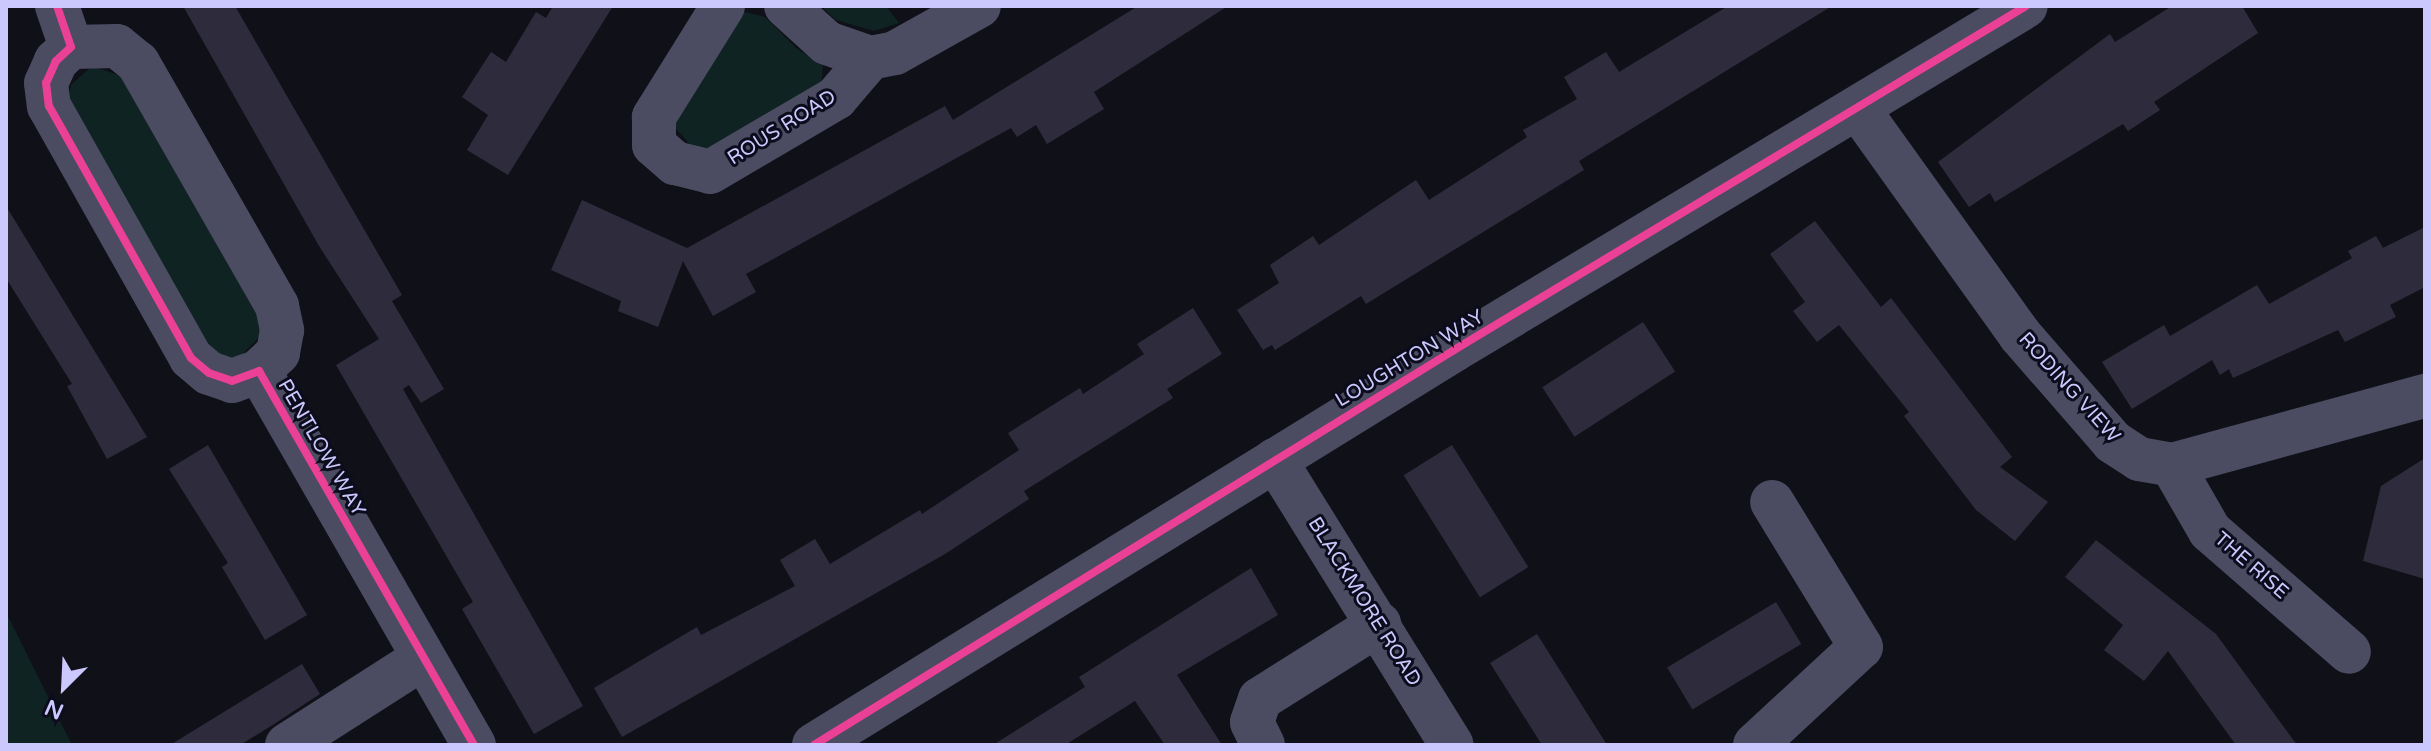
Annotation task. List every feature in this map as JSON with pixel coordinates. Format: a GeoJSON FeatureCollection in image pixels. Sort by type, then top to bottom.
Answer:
{"type":"FeatureCollection","features":[{"type":"Feature","properties":{"kind":"street"},"geometry":{"type":"LineString","coordinates":[[57,6],[71,47]]}},
{"type":"Feature","properties":{"kind":"street","name":"ROUS ROAD"},"geometry":{"type":"LineString","coordinates":[[723,6],[654,117],[654,145],[675,163],[710,172],[836,98],[870,58]]}},
{"type":"Feature","properties":{"kind":"street"},"geometry":{"type":"LineString","coordinates":[[786,6],[827,43],[870,58],[895,53],[979,6]]}},
{"type":"Feature","properties":{"kind":"street","name":"LOUGHTON WAY"},"geometry":{"type":"LineString","coordinates":[[814,745],[1275,460],[1859,110],[2026,6]]}},
{"type":"Feature","properties":{"kind":"street","name":"PENTLOW WAY"},"geometry":{"type":"LineString","coordinates":[[117,46],[138,63],[277,306],[282,330],[278,353],[259,371],[232,381],[209,373],[191,358],[49,106],[46,83],[56,61],[71,47],[117,46]]}},
{"type":"Feature","properties":{"kind":"street","name":"RODING VIEW"},"geometry":{"type":"LineString","coordinates":[[1859,110],[2020,335],[2113,442],[2139,459],[2172,465],[2425,396]]}},
{"type":"Feature","properties":{"kind":"street","name":"PENTLOW WAY"},"geometry":{"type":"LineString","coordinates":[[259,371],[474,745]]}},
{"type":"Feature","properties":{"kind":"street","name":"BLACKMORE ROAD"},"geometry":{"type":"LineString","coordinates":[[1275,460],[1452,745]]}},
{"type":"Feature","properties":{"kind":"street","name":"THE RISE"},"geometry":{"type":"LineString","coordinates":[[2172,465],[2210,531],[2349,652]]}},
{"type":"Feature","properties":{"kind":"street"},"geometry":{"type":"LineString","coordinates":[[1755,745],[1861,647],[1772,502]]}},
{"type":"Feature","properties":{"kind":"street"},"geometry":{"type":"LineString","coordinates":[[1263,745],[1252,722],[1260,699],[1379,624]]}},
{"type":"Feature","properties":{"kind":"street"},"geometry":{"type":"LineString","coordinates":[[287,745],[423,658]]}},
{"type":"Feature","properties":{"kind":"green space"},"geometry":{"type":"Polygon","coordinates":[[[821,6],[886,6],[899,23],[874,31],[836,20],[821,6]]]}},
{"type":"Feature","properties":{"kind":"green space"},"geometry":{"type":"Polygon","coordinates":[[[741,11],[765,17],[797,49],[823,64],[822,80],[818,91],[709,151],[694,149],[672,124],[741,11]]]}},
{"type":"Feature","properties":{"kind":"green space"},"geometry":{"type":"Polygon","coordinates":[[[92,66],[124,77],[258,307],[262,334],[239,358],[219,357],[206,349],[66,112],[71,85],[92,66]]]}},
{"type":"Feature","properties":{"kind":"green space"},"geometry":{"type":"Polygon","coordinates":[[[6,612],[72,745],[6,745],[6,612]]]}},
{"type":"Feature","properties":{"kind":"building"},"geometry":{"type":"Polygon","coordinates":[[[183,6],[235,6],[402,295],[392,301],[444,389],[421,403],[409,385],[403,389],[583,706],[534,734],[462,609],[473,602],[336,365],[379,339],[319,246],[183,6]]]}},
{"type":"Feature","properties":{"kind":"building"},"geometry":{"type":"Polygon","coordinates":[[[553,6],[613,6],[508,175],[467,150],[488,115],[462,97],[491,52],[506,62],[536,12],[546,18],[553,6]]]}},
{"type":"Feature","properties":{"kind":"building"},"geometry":{"type":"Polygon","coordinates":[[[1138,6],[1228,6],[1094,92],[1104,109],[1047,144],[1036,125],[1017,137],[1011,128],[746,274],[756,292],[713,316],[683,261],[658,327],[618,311],[621,301],[551,270],[582,200],[687,248],[945,106],[953,120],[1138,6]]]}},
{"type":"Feature","properties":{"kind":"building"},"geometry":{"type":"Polygon","coordinates":[[[1728,6],[1832,6],[1579,161],[1584,170],[1366,304],[1361,296],[1275,350],[1272,345],[1263,350],[1237,310],[1279,283],[1270,265],[1313,236],[1319,245],[1416,180],[1429,200],[1527,137],[1523,130],[1577,99],[1564,77],[1606,52],[1619,72],[1728,6]]]}},
{"type":"Feature","properties":{"kind":"building"},"geometry":{"type":"Polygon","coordinates":[[[2172,6],[2242,6],[2258,33],[2154,102],[2160,110],[2128,131],[2123,124],[1995,202],[1990,193],[1969,207],[1938,162],[2110,34],[2115,42],[2172,6]]]}},
{"type":"Feature","properties":{"kind":"building"},"geometry":{"type":"Polygon","coordinates":[[[6,206],[147,437],[107,459],[67,386],[72,384],[6,278],[6,206]]]}},
{"type":"Feature","properties":{"kind":"building"},"geometry":{"type":"Polygon","coordinates":[[[1815,221],[1881,307],[1891,298],[2012,457],[2000,467],[2048,502],[2015,541],[1976,510],[1904,416],[1909,412],[1839,325],[1817,342],[1793,311],[1805,302],[1770,254],[1815,221]]]}},
{"type":"Feature","properties":{"kind":"building"},"geometry":{"type":"Polygon","coordinates":[[[2425,227],[2425,287],[2390,305],[2396,317],[2345,342],[2338,330],[2233,378],[2229,369],[2220,375],[2212,360],[2132,409],[2102,362],[2164,325],[2170,336],[2257,285],[2269,304],[2352,258],[2348,251],[2376,236],[2383,248],[2425,227]]]}},
{"type":"Feature","properties":{"kind":"building"},"geometry":{"type":"Polygon","coordinates":[[[1193,308],[1222,354],[1167,389],[1173,398],[1024,491],[1029,499],[945,554],[622,737],[594,688],[697,627],[701,635],[795,586],[780,560],[815,539],[830,564],[920,510],[922,514],[1019,450],[1008,433],[1080,388],[1083,394],[1144,354],[1137,344],[1193,308]]]}},
{"type":"Feature","properties":{"kind":"building"},"geometry":{"type":"Polygon","coordinates":[[[1643,322],[1675,371],[1574,437],[1542,387],[1643,322]]]}},
{"type":"Feature","properties":{"kind":"building"},"geometry":{"type":"Polygon","coordinates":[[[208,445],[307,615],[265,640],[222,567],[228,563],[169,469],[208,445]]]}},
{"type":"Feature","properties":{"kind":"building"},"geometry":{"type":"Polygon","coordinates":[[[1452,445],[1528,567],[1480,597],[1404,475],[1452,445]]]}},
{"type":"Feature","properties":{"kind":"building"},"geometry":{"type":"Polygon","coordinates":[[[2425,458],[2425,579],[2363,561],[2381,486],[2425,458]]]}},
{"type":"Feature","properties":{"kind":"building"},"geometry":{"type":"Polygon","coordinates":[[[2096,540],[2216,634],[2297,745],[2236,745],[2168,651],[2144,681],[2104,650],[2123,625],[2065,577],[2096,540]]]}},
{"type":"Feature","properties":{"kind":"building"},"geometry":{"type":"Polygon","coordinates":[[[1251,568],[1278,615],[1177,675],[1222,745],[1165,745],[1135,701],[1065,745],[993,745],[1085,687],[1079,677],[1251,568]]]}},
{"type":"Feature","properties":{"kind":"building"},"geometry":{"type":"Polygon","coordinates":[[[1776,602],[1801,644],[1692,709],[1667,667],[1776,602]]]}},
{"type":"Feature","properties":{"kind":"building"},"geometry":{"type":"Polygon","coordinates":[[[1537,634],[1607,745],[1542,745],[1490,663],[1537,634]]]}},
{"type":"Feature","properties":{"kind":"building"},"geometry":{"type":"Polygon","coordinates":[[[302,664],[320,694],[271,726],[240,745],[170,745],[302,664]]]}},
{"type":"Feature","properties":{"kind":"cycle path"},"geometry":{"type":"LineString","coordinates":[[57,6],[71,47],[56,61],[46,83],[49,106],[191,358],[209,373],[232,381],[259,371],[474,745]]}},
{"type":"Feature","properties":{"kind":"cycle path"},"geometry":{"type":"LineString","coordinates":[[814,745],[1454,350],[2026,6]]}}]}
